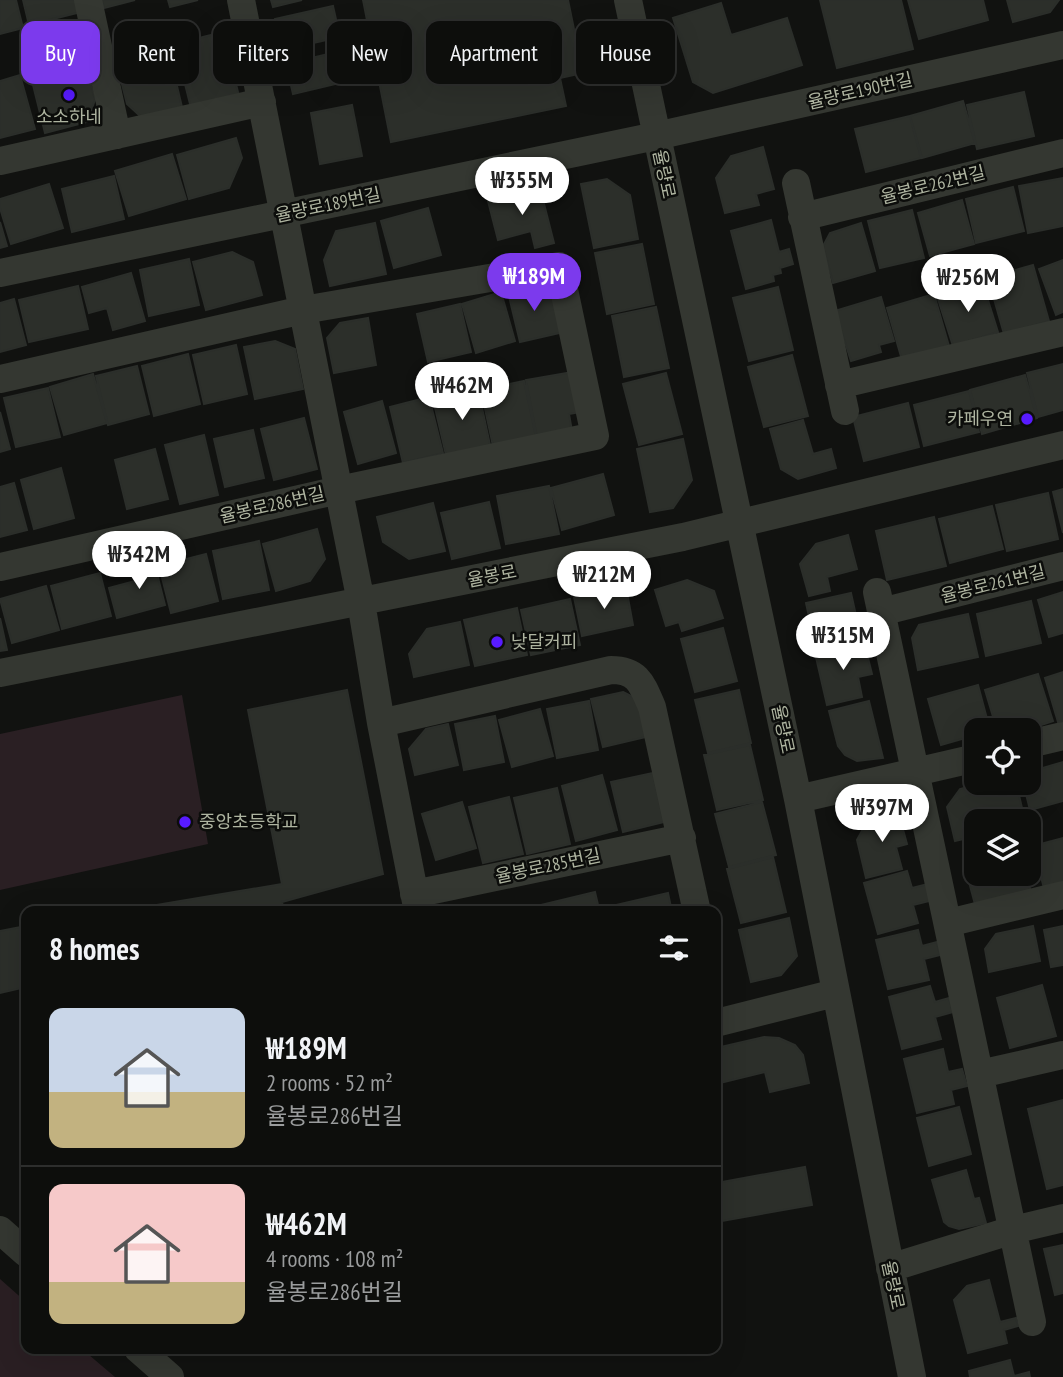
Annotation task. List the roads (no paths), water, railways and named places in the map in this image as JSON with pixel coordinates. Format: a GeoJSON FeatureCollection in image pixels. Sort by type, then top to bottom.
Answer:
{"type":"FeatureCollection","features":[{"type":"Feature","properties":{"kind":"street"},"geometry":{"type":"LineString","coordinates":[[88,0],[117,135]]}},
{"type":"Feature","properties":{"kind":"street","name":"율봉로286번길"},"geometry":{"type":"LineString","coordinates":[[242,0],[361,602]]}},
{"type":"Feature","properties":{"kind":"street","name":"율량로"},"geometry":{"type":"LineString","coordinates":[[628,0],[798,799],[912,1377]]}},
{"type":"Feature","properties":{"kind":"street","name":"율량로190번길"},"geometry":{"type":"LineString","coordinates":[[656,136],[1063,46]]}},
{"type":"Feature","properties":{"kind":"street"},"geometry":{"type":"LineString","coordinates":[[0,161],[262,102]]}},
{"type":"Feature","properties":{"kind":"street","name":"율량로189번길"},"geometry":{"type":"LineString","coordinates":[[0,273],[656,136]]}},
{"type":"Feature","properties":{"kind":"street","name":"율봉로262번길"},"geometry":{"type":"LineString","coordinates":[[802,217],[1063,153]]}},
{"type":"Feature","properties":{"kind":"street"},"geometry":{"type":"LineString","coordinates":[[796,183],[842,398],[1063,332]]}},
{"type":"Feature","properties":{"kind":"street","name":"율봉로286번길"},"geometry":{"type":"LineString","coordinates":[[0,567],[339,490],[595,436],[559,266],[303,310]]}},
{"type":"Feature","properties":{"kind":"street"},"geometry":{"type":"LineString","coordinates":[[0,379],[303,310]]}},
{"type":"Feature","properties":{"kind":"street","name":"율봉로"},"geometry":{"type":"LineString","coordinates":[[0,673],[683,537],[1063,445]]}},
{"type":"Feature","properties":{"kind":"street","name":"율봉로261번길"},"geometry":{"type":"LineString","coordinates":[[916,774],[879,602],[1063,566]]}},
{"type":"Feature","properties":{"kind":"street","name":"율봉로285번길"},"geometry":{"type":"LineString","coordinates":[[361,602],[416,903],[682,838]]}},
{"type":"Feature","properties":{"kind":"street"},"geometry":{"type":"LineString","coordinates":[[381,723],[611,670],[627,670],[638,680],[652,707],[696,906]]}},
{"type":"Feature","properties":{"kind":"street"},"geometry":{"type":"LineString","coordinates":[[1041,741],[1063,736]]}},
{"type":"Feature","properties":{"kind":"street"},"geometry":{"type":"LineString","coordinates":[[798,799],[964,761]]}},
{"type":"Feature","properties":{"kind":"street"},"geometry":{"type":"LineString","coordinates":[[916,774],[1032,1322]]}},
{"type":"Feature","properties":{"kind":"street"},"geometry":{"type":"LineString","coordinates":[[948,923],[1063,895]]}},
{"type":"Feature","properties":{"kind":"street"},"geometry":{"type":"LineString","coordinates":[[721,1014],[835,993]]}},
{"type":"Feature","properties":{"kind":"street"},"geometry":{"type":"LineString","coordinates":[[980,1074],[1063,1055]]}},
{"type":"Feature","properties":{"kind":"street"},"geometry":{"type":"LineString","coordinates":[[890,1268],[1013,1230],[1063,1219]]}},
{"type":"Feature","properties":{"kind":"street"},"geometry":{"type":"LineString","coordinates":[[0,1230],[21,1248]]}},
{"type":"Feature","properties":{"kind":"street"},"geometry":{"type":"LineString","coordinates":[[144,1354],[170,1377]]}},
{"type":"Feature","properties":{"kind":"place","name":"소소하네"},"geometry":{"type":"Point","coordinates":[69,95]}},
{"type":"Feature","properties":{"kind":"place","name":"카페우연"},"geometry":{"type":"Point","coordinates":[1027,419]}},
{"type":"Feature","properties":{"kind":"place","name":"낮달커피"},"geometry":{"type":"Point","coordinates":[497,642]}},
{"type":"Feature","properties":{"kind":"place","name":"중앙초등학교"},"geometry":{"type":"Point","coordinates":[185,822]}}]}
